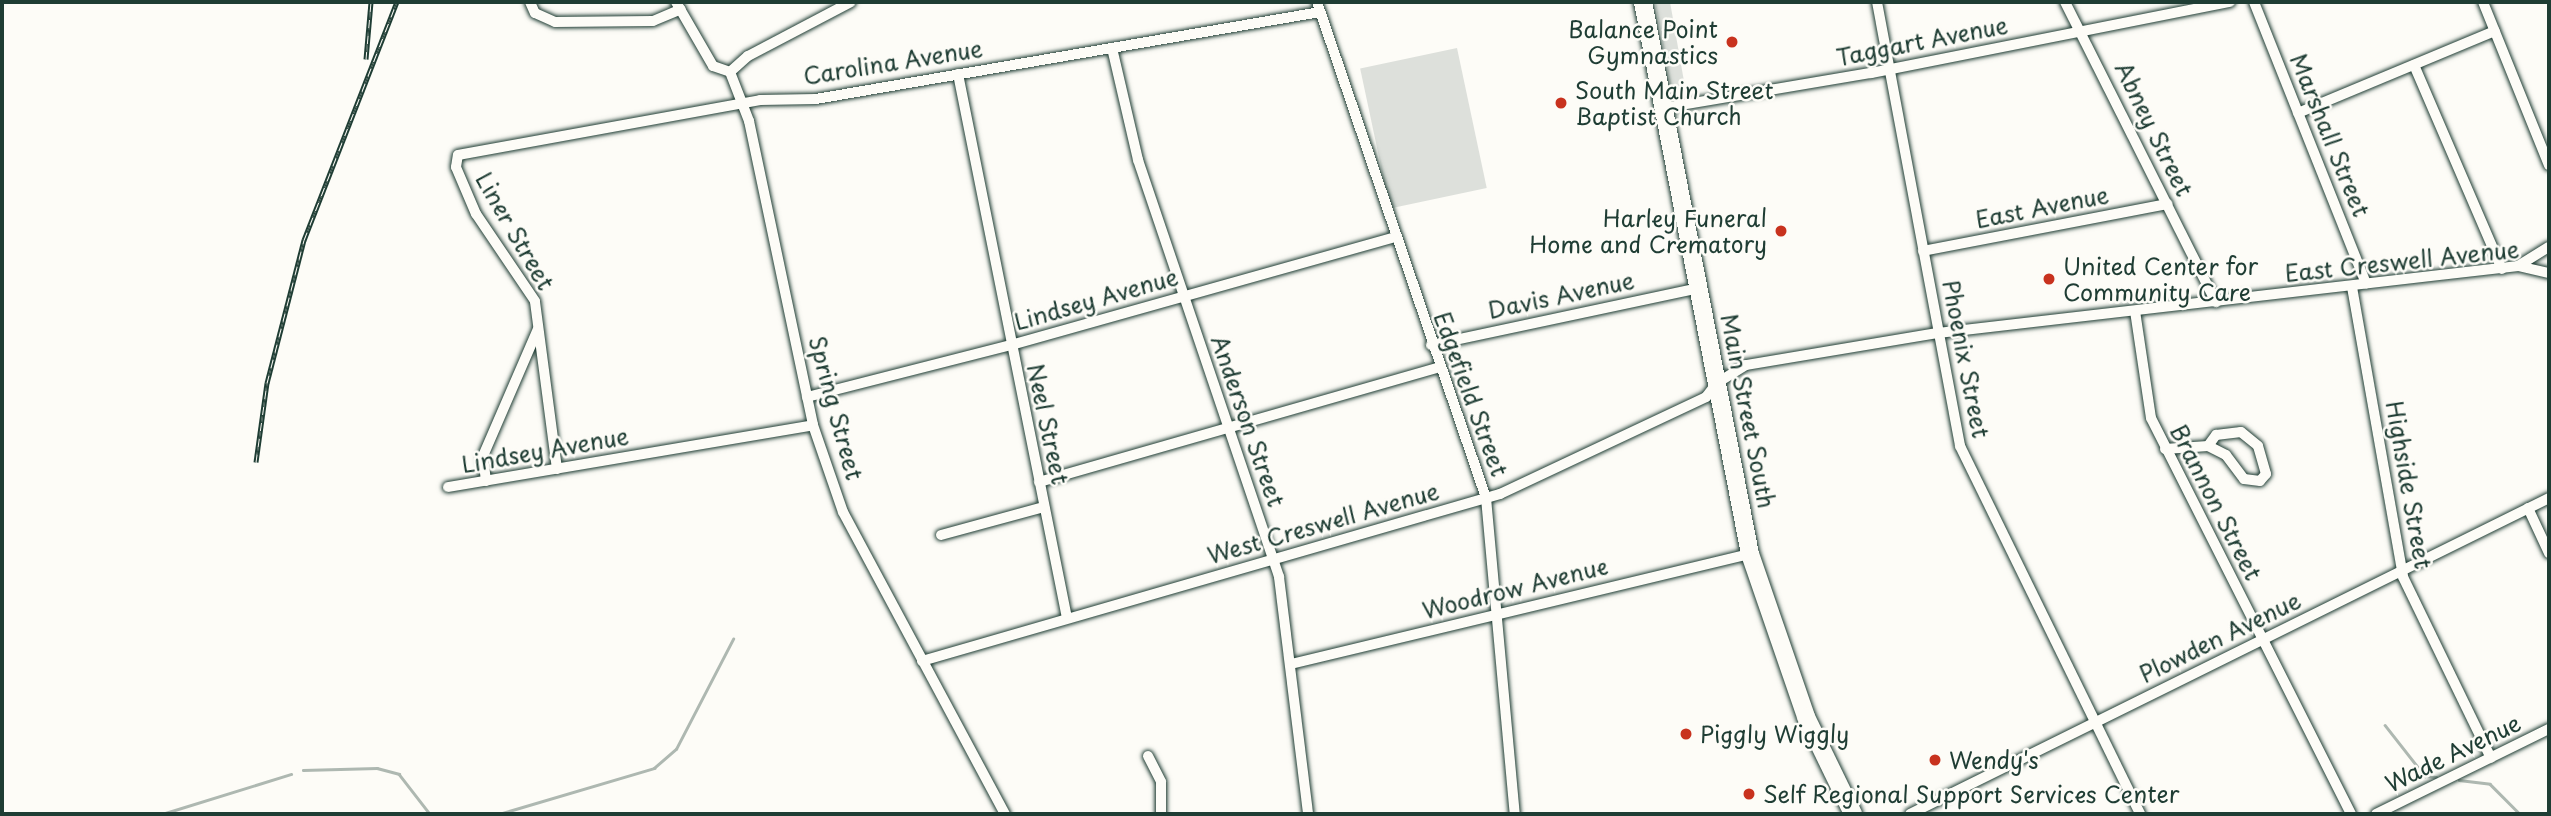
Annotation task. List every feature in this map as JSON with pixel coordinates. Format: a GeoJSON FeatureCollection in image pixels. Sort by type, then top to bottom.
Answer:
{"type":"FeatureCollection","features":[{"type":"Feature","properties":{"kind":"main road","name":"Main Street South"},"geometry":{"type":"LineString","coordinates":[[1643,2],[1751,554],[1806,717],[1853,814]]}},
{"type":"Feature","properties":{"kind":"street"},"geometry":{"type":"LineString","coordinates":[[530,2],[535,13],[555,22],[653,21],[679,6]]}},
{"type":"Feature","properties":{"kind":"street"},"geometry":{"type":"LineString","coordinates":[[730,72],[748,56],[851,2]]}},
{"type":"Feature","properties":{"kind":"street","name":"Phoenix Street"},"geometry":{"type":"LineString","coordinates":[[1877,2],[1938,333],[1965,461],[2140,814]]}},
{"type":"Feature","properties":{"kind":"street","name":"Abney Street"},"geometry":{"type":"LineString","coordinates":[[2065,2],[2216,302]]}},
{"type":"Feature","properties":{"kind":"street","name":"Taggart Avenue"},"geometry":{"type":"LineString","coordinates":[[1663,108],[1889,68],[2230,2]]}},
{"type":"Feature","properties":{"kind":"street","name":"Marshall Street"},"geometry":{"type":"LineString","coordinates":[[2254,2],[2366,284]]}},
{"type":"Feature","properties":{"kind":"street"},"geometry":{"type":"LineString","coordinates":[[2483,2],[2549,164]]}},
{"type":"Feature","properties":{"kind":"street","name":"Spring Street"},"geometry":{"type":"LineString","coordinates":[[679,6],[713,66],[730,72],[743,104],[813,425],[853,534],[1005,814]]}},
{"type":"Feature","properties":{"kind":"street","name":"Carolina Avenue"},"geometry":{"type":"LineString","coordinates":[[473,149],[770,99],[816,99],[1112,48],[1319,7]]}},
{"type":"Feature","properties":{"kind":"street","name":"Edgefield Street"},"geometry":{"type":"LineString","coordinates":[[1319,7],[1394,237],[1486,498],[1515,814]]}},
{"type":"Feature","properties":{"kind":"street"},"geometry":{"type":"LineString","coordinates":[[2298,113],[2495,31]]}},
{"type":"Feature","properties":{"kind":"street","name":"Anderson Street"},"geometry":{"type":"LineString","coordinates":[[1112,48],[1139,160],[1273,559],[1291,664],[1308,814]]}},
{"type":"Feature","properties":{"kind":"street"},"geometry":{"type":"LineString","coordinates":[[2414,65],[2502,269]]}},
{"type":"Feature","properties":{"kind":"street","name":"Neel Street"},"geometry":{"type":"LineString","coordinates":[[958,74],[1067,618]]}},
{"type":"Feature","properties":{"kind":"street","name":"Liner Street"},"geometry":{"type":"LineString","coordinates":[[473,149],[456,159],[461,184],[485,230],[530,289],[557,469]]}},
{"type":"Feature","properties":{"kind":"street","name":"East Avenue"},"geometry":{"type":"LineString","coordinates":[[1923,251],[2168,204]]}},
{"type":"Feature","properties":{"kind":"street","name":"Lindsey Avenue"},"geometry":{"type":"LineString","coordinates":[[807,397],[1011,345],[1394,237]]}},
{"type":"Feature","properties":{"kind":"street"},"geometry":{"type":"LineString","coordinates":[[2518,266],[2549,247]]}},
{"type":"Feature","properties":{"kind":"street","name":"East Creswell Avenue"},"geometry":{"type":"LineString","coordinates":[[1717,383],[1746,365],[1938,333],[2518,266],[2549,273]]}},
{"type":"Feature","properties":{"kind":"street","name":"Highside Street"},"geometry":{"type":"LineString","coordinates":[[2352,287],[2402,570],[2490,758]]}},
{"type":"Feature","properties":{"kind":"street","name":"Davis Avenue"},"geometry":{"type":"LineString","coordinates":[[1431,345],[1699,288]]}},
{"type":"Feature","properties":{"kind":"street","name":"Brannon Street"},"geometry":{"type":"LineString","coordinates":[[2135,311],[2145,398],[2165,449],[2351,814]]}},
{"type":"Feature","properties":{"kind":"street"},"geometry":{"type":"LineString","coordinates":[[486,481],[483,456],[538,329]]}},
{"type":"Feature","properties":{"kind":"street"},"geometry":{"type":"LineString","coordinates":[[1039,482],[1439,367]]}},
{"type":"Feature","properties":{"kind":"street","name":"West Creswell Avenue"},"geometry":{"type":"LineString","coordinates":[[922,661],[1486,498],[1706,397],[1717,383]]}},
{"type":"Feature","properties":{"kind":"street","name":"Lindsey Avenue"},"geometry":{"type":"LineString","coordinates":[[448,487],[813,425]]}},
{"type":"Feature","properties":{"kind":"street"},"geometry":{"type":"LineString","coordinates":[[2165,449],[2208,446],[2226,454],[2244,479],[2260,481],[2266,474],[2258,446],[2241,432],[2216,435],[2208,446]]}},
{"type":"Feature","properties":{"kind":"street","name":"Plowden Avenue"},"geometry":{"type":"LineString","coordinates":[[1910,814],[2549,498]]}},
{"type":"Feature","properties":{"kind":"street"},"geometry":{"type":"LineString","coordinates":[[941,535],[1044,507]]}},
{"type":"Feature","properties":{"kind":"street"},"geometry":{"type":"LineString","coordinates":[[2528,508],[2549,553]]}},
{"type":"Feature","properties":{"kind":"street","name":"Woodrow Avenue"},"geometry":{"type":"LineString","coordinates":[[1291,664],[1751,554]]}},
{"type":"Feature","properties":{"kind":"street","name":"Wade Avenue"},"geometry":{"type":"LineString","coordinates":[[2376,814],[2549,729]]}},
{"type":"Feature","properties":{"kind":"street"},"geometry":{"type":"LineString","coordinates":[[1148,756],[1161,782],[1161,814]]}},
{"type":"Feature","properties":{"kind":"shaded area"},"geometry":{"type":"Polygon","coordinates":[[[1655,2],[1670,2],[1685,87],[1679,95],[1672,93],[1655,2]]]}},
{"type":"Feature","properties":{"kind":"shaded area"},"geometry":{"type":"Polygon","coordinates":[[[1457,48],[1487,188],[1390,208],[1360,69],[1457,48]]]}},
{"type":"Feature","properties":{"kind":"waterway"},"geometry":{"type":"LineString","coordinates":[[499,814],[654,768],[676,749],[733,639]]}},
{"type":"Feature","properties":{"kind":"waterway"},"geometry":{"type":"LineString","coordinates":[[2385,725],[2425,776],[2436,777]]}},
{"type":"Feature","properties":{"kind":"waterway"},"geometry":{"type":"LineString","coordinates":[[303,770],[377,768],[399,774],[430,814]]}},
{"type":"Feature","properties":{"kind":"waterway"},"geometry":{"type":"LineString","coordinates":[[162,814],[291,774]]}},
{"type":"Feature","properties":{"kind":"waterway"},"geometry":{"type":"LineString","coordinates":[[2459,780],[2490,784],[2520,814]]}},
{"type":"Feature","properties":{"kind":"railway"},"geometry":{"type":"LineString","coordinates":[[366,59],[371,2]]}},
{"type":"Feature","properties":{"kind":"railway"},"geometry":{"type":"LineString","coordinates":[[256,462],[267,383],[304,240],[397,2]]}},
{"type":"Feature","properties":{"kind":"place","name":"Balance Point Gymnastics"},"geometry":{"type":"Point","coordinates":[1732,42]}},
{"type":"Feature","properties":{"kind":"place","name":"South Main Street Baptist Church"},"geometry":{"type":"Point","coordinates":[1561,103]}},
{"type":"Feature","properties":{"kind":"place","name":"Harley Funeral Home and Crematory"},"geometry":{"type":"Point","coordinates":[1781,231]}},
{"type":"Feature","properties":{"kind":"place","name":"United Center for Community Care"},"geometry":{"type":"Point","coordinates":[2049,279]}},
{"type":"Feature","properties":{"kind":"place","name":"Piggly Wiggly"},"geometry":{"type":"Point","coordinates":[1686,734]}},
{"type":"Feature","properties":{"kind":"place","name":"Wendy's"},"geometry":{"type":"Point","coordinates":[1935,760]}},
{"type":"Feature","properties":{"kind":"place","name":"Self Regional Support Services Center"},"geometry":{"type":"Point","coordinates":[1749,794]}}]}
